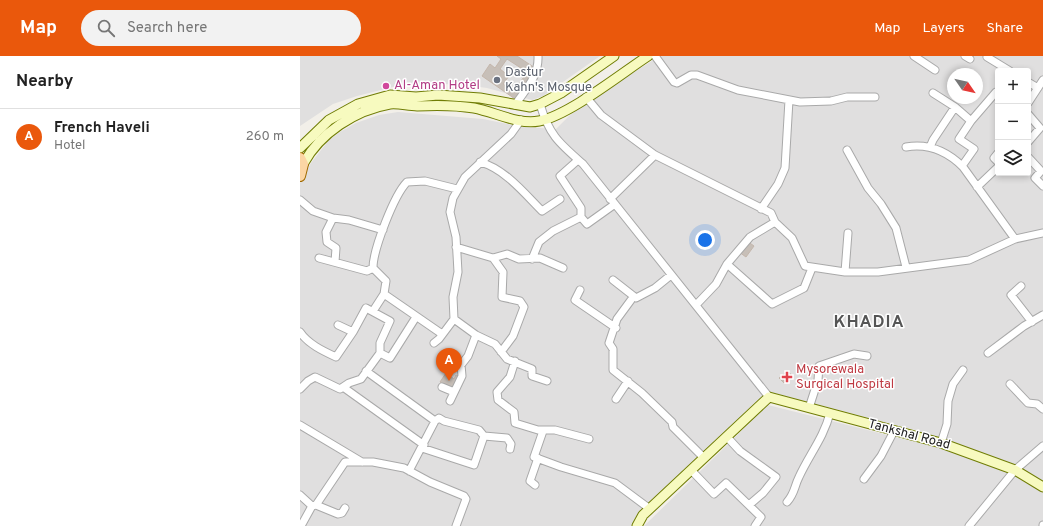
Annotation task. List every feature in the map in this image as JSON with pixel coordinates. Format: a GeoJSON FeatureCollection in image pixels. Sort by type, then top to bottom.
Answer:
{"type":"FeatureCollection","features":[{"type":"Feature","properties":{"kind":"main road"},"geometry":{"type":"LineString","coordinates":[[300,148],[329,120],[358,104],[390,95],[480,98],[515,105],[530,106],[540,104],[561,93],[614,56]]}},
{"type":"Feature","properties":{"kind":"main road"},"geometry":{"type":"LineString","coordinates":[[300,176],[302,161],[334,128],[362,113],[391,104],[416,106],[437,104],[475,108],[520,120],[545,120],[567,109],[648,56]]}},
{"type":"Feature","properties":{"kind":"main road"},"geometry":{"type":"LineString","coordinates":[[637,526],[643,515],[769,397]]}},
{"type":"Feature","properties":{"kind":"main road","name":"Tankshal Road"},"geometry":{"type":"LineString","coordinates":[[769,397],[894,431],[941,442],[1015,470],[1043,487]]}},
{"type":"Feature","properties":{"kind":"street"},"geometry":{"type":"LineString","coordinates":[[515,105],[536,75],[539,65],[538,56]]}},
{"type":"Feature","properties":{"kind":"street"},"geometry":{"type":"LineString","coordinates":[[655,56],[674,82],[680,82],[691,75],[697,75],[738,90],[800,102],[831,101],[847,97],[874,98]]}},
{"type":"Feature","properties":{"kind":"street"},"geometry":{"type":"LineString","coordinates":[[914,56],[935,70]]}},
{"type":"Feature","properties":{"kind":"street"},"geometry":{"type":"LineString","coordinates":[[987,57],[1005,68]]}},
{"type":"Feature","properties":{"kind":"street"},"geometry":{"type":"LineString","coordinates":[[1031,98],[1043,80]]}},
{"type":"Feature","properties":{"kind":"street"},"geometry":{"type":"LineString","coordinates":[[1031,84],[1038,88]]}},
{"type":"Feature","properties":{"kind":"street"},"geometry":{"type":"LineString","coordinates":[[933,93],[971,121]]}},
{"type":"Feature","properties":{"kind":"street"},"geometry":{"type":"LineString","coordinates":[[962,166],[974,149],[959,138],[971,121],[995,93]]}},
{"type":"Feature","properties":{"kind":"street"},"geometry":{"type":"LineString","coordinates":[[586,97],[601,115],[656,155],[771,214],[775,222],[792,238],[805,266],[845,272],[878,272],[906,267],[969,260],[1015,239],[1043,233]]}},
{"type":"Feature","properties":{"kind":"street"},"geometry":{"type":"LineString","coordinates":[[761,209],[778,184],[785,168],[789,100]]}},
{"type":"Feature","properties":{"kind":"street"},"geometry":{"type":"LineString","coordinates":[[540,104],[545,120],[555,138],[578,160],[613,202],[769,397]]}},
{"type":"Feature","properties":{"kind":"street"},"geometry":{"type":"LineString","coordinates":[[930,147],[933,140],[955,108]]}},
{"type":"Feature","properties":{"kind":"street"},"geometry":{"type":"LineString","coordinates":[[1031,118],[1040,128],[1031,138]]}},
{"type":"Feature","properties":{"kind":"street"},"geometry":{"type":"LineString","coordinates":[[434,343],[454,319],[453,297],[458,272],[456,247],[450,212],[457,189],[465,177],[511,134],[520,120]]}},
{"type":"Feature","properties":{"kind":"street"},"geometry":{"type":"LineString","coordinates":[[906,147],[930,147],[946,153],[962,166],[1015,239]]}},
{"type":"Feature","properties":{"kind":"street"},"geometry":{"type":"LineString","coordinates":[[847,150],[868,188],[881,204],[896,228],[906,267]]}},
{"type":"Feature","properties":{"kind":"street"},"geometry":{"type":"LineString","coordinates":[[578,160],[560,176],[581,208],[581,217],[587,224],[613,202],[656,155]]}},
{"type":"Feature","properties":{"kind":"street"},"geometry":{"type":"LineString","coordinates":[[1031,159],[1041,171],[1035,178],[1043,186]]}},
{"type":"Feature","properties":{"kind":"street"},"geometry":{"type":"LineString","coordinates":[[480,162],[489,165],[518,187],[542,211],[560,199]]}},
{"type":"Feature","properties":{"kind":"street"},"geometry":{"type":"LineString","coordinates":[[977,187],[995,170]]}},
{"type":"Feature","properties":{"kind":"street"},"geometry":{"type":"LineString","coordinates":[[373,311],[384,294],[386,281],[373,268],[373,257],[394,202],[402,186],[407,182],[425,181],[457,189]]}},
{"type":"Feature","properties":{"kind":"street"},"geometry":{"type":"LineString","coordinates":[[300,200],[313,211],[333,218],[348,220],[383,230]]}},
{"type":"Feature","properties":{"kind":"street"},"geometry":{"type":"LineString","coordinates":[[532,259],[539,242],[553,231],[581,217]]}},
{"type":"Feature","properties":{"kind":"street"},"geometry":{"type":"LineString","coordinates":[[333,218],[326,232],[326,242],[336,248],[335,262]]}},
{"type":"Feature","properties":{"kind":"street"},"geometry":{"type":"LineString","coordinates":[[696,305],[716,284],[727,264],[750,237],[775,222]]}},
{"type":"Feature","properties":{"kind":"street"},"geometry":{"type":"LineString","coordinates":[[845,272],[848,233]]}},
{"type":"Feature","properties":{"kind":"street"},"geometry":{"type":"LineString","coordinates":[[456,247],[494,258],[507,254],[519,259],[540,258],[563,268]]}},
{"type":"Feature","properties":{"kind":"street"},"geometry":{"type":"LineString","coordinates":[[319,258],[367,272],[373,268]]}},
{"type":"Feature","properties":{"kind":"street"},"geometry":{"type":"LineString","coordinates":[[494,258],[504,272],[502,297],[520,301],[524,307],[513,336],[501,352]]}},
{"type":"Feature","properties":{"kind":"street"},"geometry":{"type":"LineString","coordinates":[[727,264],[772,304],[804,288],[812,268]]}},
{"type":"Feature","properties":{"kind":"street"},"geometry":{"type":"LineString","coordinates":[[613,280],[636,298],[655,288],[671,275]]}},
{"type":"Feature","properties":{"kind":"street"},"geometry":{"type":"LineString","coordinates":[[1021,286],[1011,295],[1032,322]]}},
{"type":"Feature","properties":{"kind":"street"},"geometry":{"type":"LineString","coordinates":[[580,290],[575,300],[616,328]]}},
{"type":"Feature","properties":{"kind":"street"},"geometry":{"type":"LineString","coordinates":[[384,294],[442,334]]}},
{"type":"Feature","properties":{"kind":"street"},"geometry":{"type":"LineString","coordinates":[[631,300],[617,319],[616,328],[610,343],[613,349],[613,370],[642,393],[672,422],[673,427],[704,458]]}},
{"type":"Feature","properties":{"kind":"street"},"geometry":{"type":"LineString","coordinates":[[300,332],[314,345],[337,359],[366,308],[390,321],[380,343],[380,353],[361,379],[337,388],[315,377],[308,381],[300,389]]}},
{"type":"Feature","properties":{"kind":"street"},"geometry":{"type":"LineString","coordinates":[[988,353],[1043,315]]}},
{"type":"Feature","properties":{"kind":"street"},"geometry":{"type":"LineString","coordinates":[[380,353],[390,358],[416,317]]}},
{"type":"Feature","properties":{"kind":"street"},"geometry":{"type":"LineString","coordinates":[[454,319],[476,335],[495,344],[507,359],[532,369],[532,376],[547,381]]}},
{"type":"Feature","properties":{"kind":"street"},"geometry":{"type":"LineString","coordinates":[[338,325],[353,332]]}},
{"type":"Feature","properties":{"kind":"street"},"geometry":{"type":"LineString","coordinates":[[450,401],[462,376],[461,365],[468,356],[476,335]]}},
{"type":"Feature","properties":{"kind":"street"},"geometry":{"type":"LineString","coordinates":[[810,408],[818,380],[819,366],[854,354],[867,356]]}},
{"type":"Feature","properties":{"kind":"street"},"geometry":{"type":"LineString","coordinates":[[515,361],[510,377],[497,392],[498,400],[514,412],[515,422],[543,431],[555,430],[589,439]]}},
{"type":"Feature","properties":{"kind":"street"},"geometry":{"type":"LineString","coordinates":[[941,442],[947,424],[948,402],[953,384],[963,370]]}},
{"type":"Feature","properties":{"kind":"street"},"geometry":{"type":"LineString","coordinates":[[366,372],[435,421]]}},
{"type":"Feature","properties":{"kind":"street"},"geometry":{"type":"LineString","coordinates":[[616,399],[628,381]]}},
{"type":"Feature","properties":{"kind":"street"},"geometry":{"type":"LineString","coordinates":[[1010,384],[1028,403],[1037,404],[1043,409]]}},
{"type":"Feature","properties":{"kind":"street"},"geometry":{"type":"LineString","coordinates":[[442,386],[454,392]]}},
{"type":"Feature","properties":{"kind":"street"},"geometry":{"type":"LineString","coordinates":[[343,387],[423,447],[474,465],[484,436]]}},
{"type":"Feature","properties":{"kind":"street"},"geometry":{"type":"LineString","coordinates":[[787,502],[794,495],[799,478],[826,428],[830,414]]}},
{"type":"Feature","properties":{"kind":"street"},"geometry":{"type":"LineString","coordinates":[[410,471],[435,421],[439,418],[444,421],[479,430],[484,436],[507,438],[512,444],[510,449]]}},
{"type":"Feature","properties":{"kind":"street"},"geometry":{"type":"LineString","coordinates":[[300,425],[363,463]]}},
{"type":"Feature","properties":{"kind":"street"},"geometry":{"type":"LineString","coordinates":[[543,431],[534,457],[561,467],[615,483],[650,509]]}},
{"type":"Feature","properties":{"kind":"street"},"geometry":{"type":"LineString","coordinates":[[864,479],[881,456],[894,431]]}},
{"type":"Feature","properties":{"kind":"street"},"geometry":{"type":"LineString","coordinates":[[727,437],[740,451],[776,477],[763,493],[749,505]]}},
{"type":"Feature","properties":{"kind":"street"},"geometry":{"type":"LineString","coordinates":[[969,526],[1015,470],[1043,446]]}},
{"type":"Feature","properties":{"kind":"street"},"geometry":{"type":"LineString","coordinates":[[535,485],[530,482],[538,458]]}},
{"type":"Feature","properties":{"kind":"street"},"geometry":{"type":"LineString","coordinates":[[301,526],[345,462],[373,462],[410,471],[435,484],[464,496],[466,498],[456,526]]}},
{"type":"Feature","properties":{"kind":"street"},"geometry":{"type":"LineString","coordinates":[[691,470],[714,494],[726,483],[761,517],[755,526]]}},
{"type":"Feature","properties":{"kind":"street"},"geometry":{"type":"LineString","coordinates":[[300,495],[314,506],[338,514],[345,508]]}},
{"type":"Feature","properties":{"kind":"shaded area"},"geometry":{"type":"Polygon","coordinates":[[[300,56],[600,56],[543,96],[532,100],[487,88],[465,85],[401,85],[357,96],[333,104],[300,126],[300,56]]]}},
{"type":"Feature","properties":{"kind":"shaded area"},"geometry":{"type":"Polygon","coordinates":[[[660,56],[1043,56],[1043,481],[995,458],[915,430],[770,392],[646,506],[632,526],[300,526],[300,182],[311,163],[329,140],[340,132],[356,123],[379,115],[398,112],[483,119],[523,127],[556,129],[569,116],[597,95],[660,56]]]}},
{"type":"Feature","properties":{"kind":"shaded area"},"geometry":{"type":"Polygon","coordinates":[[[768,405],[959,453],[1002,468],[1043,490],[1043,526],[644,526],[768,405]]]}},
{"type":"Feature","properties":{"kind":"building","name":"Dastur Kahn's Mosque"},"geometry":{"type":"Polygon","coordinates":[[[497,56],[517,56],[535,68],[515,99],[482,76],[490,64],[495,68],[501,59],[497,56]],[[507,59],[500,69],[509,76],[503,84],[514,92],[527,72],[507,59]]]}},
{"type":"Feature","properties":{"kind":"building"},"geometry":{"type":"Polygon","coordinates":[[[747,241],[754,246],[746,257],[739,252],[747,241]]]}},
{"type":"Feature","properties":{"kind":"building"},"geometry":{"type":"Polygon","coordinates":[[[788,371],[792,376],[784,383],[779,378],[788,371]]]}},
{"type":"Feature","properties":{"kind":"building"},"geometry":{"type":"Polygon","coordinates":[[[446,373],[454,379],[456,375],[460,377],[452,390],[440,382],[446,373]]]}},
{"type":"Feature","properties":{"kind":"place","name":"Dastur Kahn's Mosque"},"geometry":{"type":"Point","coordinates":[497,80]}},
{"type":"Feature","properties":{"kind":"place","name":"Al-Aman Hotel"},"geometry":{"type":"Point","coordinates":[386,86]}},
{"type":"Feature","properties":{"kind":"place","name":"Mysorewala Surgical Hospital"},"geometry":{"type":"Point","coordinates":[787,377]}},
{"type":"Feature","properties":{"kind":"place","name":"French Haveli"},"geometry":{"type":"Point","coordinates":[449,381]}},
{"type":"Feature","properties":{"kind":"district","name":"KHADIA"},"geometry":{"type":"Point","coordinates":[869,323]}}]}
